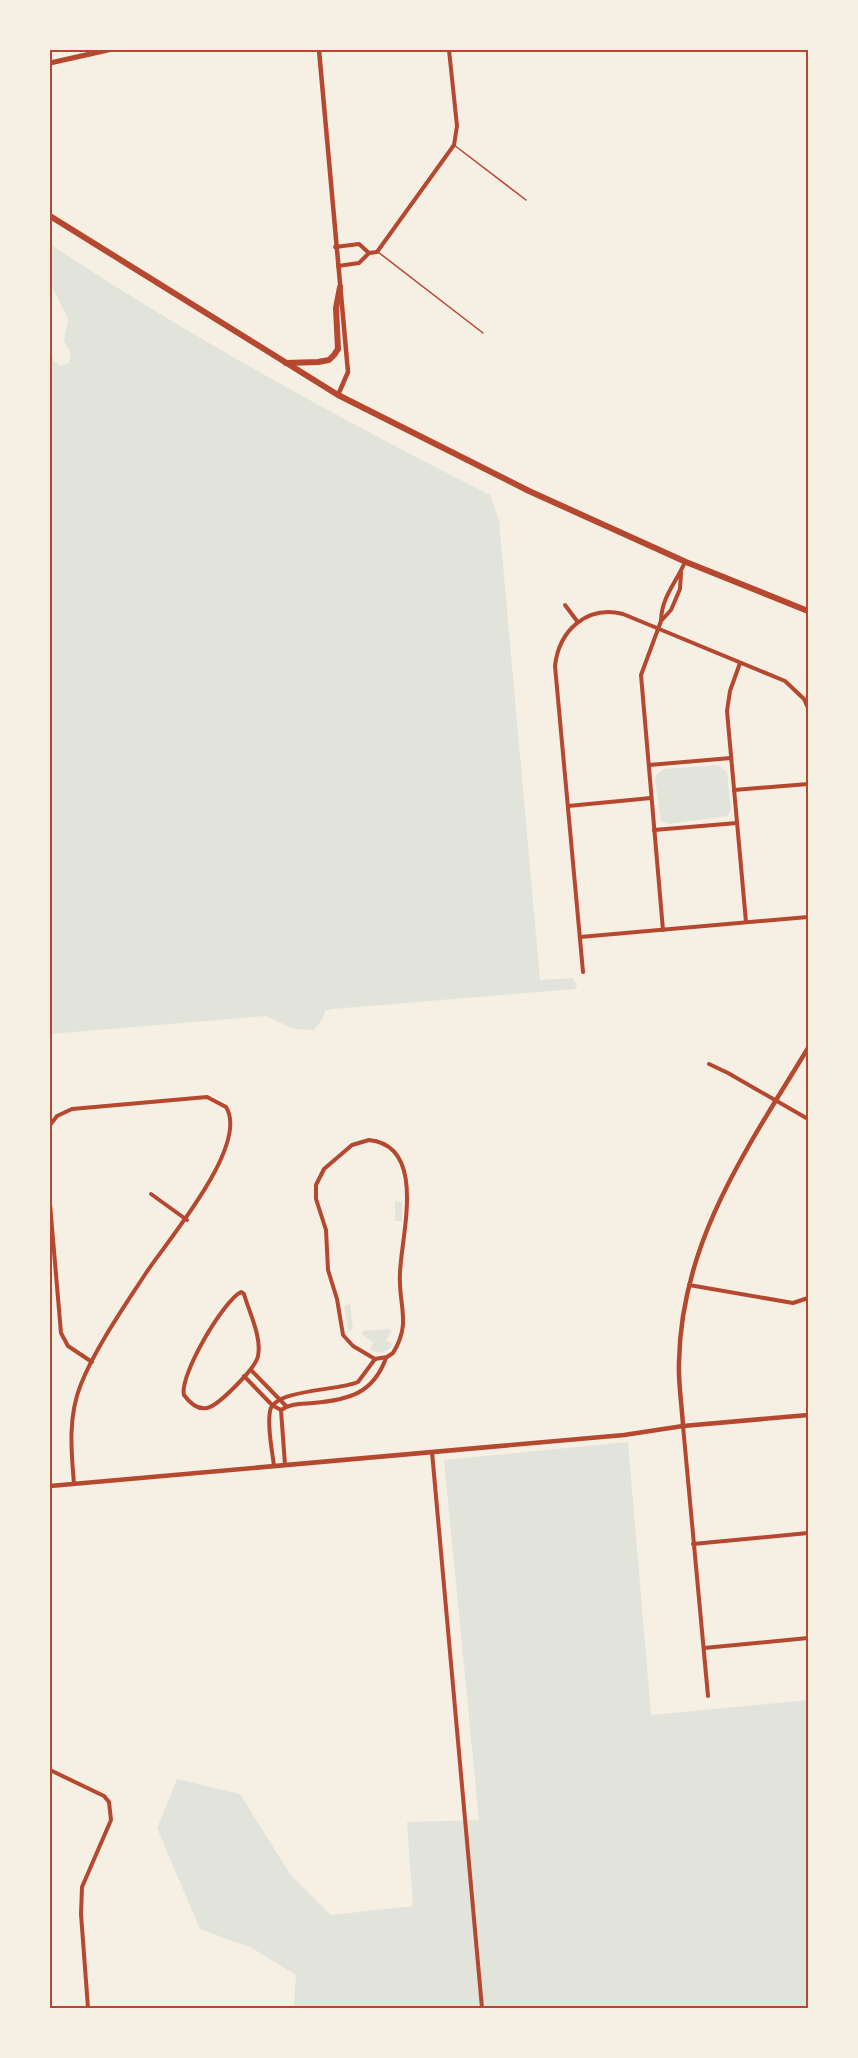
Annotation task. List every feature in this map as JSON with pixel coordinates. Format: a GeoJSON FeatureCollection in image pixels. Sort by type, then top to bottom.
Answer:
{"type":"FeatureCollection","features":[{"type":"Feature","properties":{"kind":"highway"},"geometry":{"type":"LineString","coordinates":[[50,216],[338,395],[529,491],[686,562],[808,611]]}},
{"type":"Feature","properties":{"kind":"highway"},"geometry":{"type":"LineString","coordinates":[[286,363],[318,362],[329,360],[334,355],[338,349],[336,308],[340,287]]}},
{"type":"Feature","properties":{"kind":"main road"},"geometry":{"type":"LineString","coordinates":[[50,63],[108,50]]}},
{"type":"Feature","properties":{"kind":"street"},"geometry":{"type":"LineString","coordinates":[[318,50],[348,372],[338,395]]}},
{"type":"Feature","properties":{"kind":"street"},"geometry":{"type":"LineString","coordinates":[[338,266],[360,263],[369,253],[377,252],[454,145],[457,126],[449,50]]}},
{"type":"Feature","properties":{"kind":"street"},"geometry":{"type":"LineString","coordinates":[[335,247],[359,244],[369,253]]}},
{"type":"Feature","properties":{"kind":"street"},"geometry":{"type":"LineString","coordinates":[[661,621],[661,607],[670,585],[681,573],[686,562]]}},
{"type":"Feature","properties":{"kind":"street"},"geometry":{"type":"LineString","coordinates":[[663,930],[641,675],[661,621],[671,610],[680,589],[681,573]]}},
{"type":"Feature","properties":{"kind":"street"},"geometry":{"type":"LineString","coordinates":[[565,604],[577,621]]}},
{"type":"Feature","properties":{"kind":"street"},"geometry":{"type":"LineString","coordinates":[[583,972],[555,666],[560,646],[577,621],[592,614],[616,612],[785,681],[804,699],[808,708]]}},
{"type":"Feature","properties":{"kind":"street"},"geometry":{"type":"LineString","coordinates":[[740,663],[727,707],[746,922]]}},
{"type":"Feature","properties":{"kind":"street"},"geometry":{"type":"LineString","coordinates":[[648,765],[731,758]]}},
{"type":"Feature","properties":{"kind":"street"},"geometry":{"type":"LineString","coordinates":[[734,790],[808,784]]}},
{"type":"Feature","properties":{"kind":"street"},"geometry":{"type":"LineString","coordinates":[[568,806],[651,798]]}},
{"type":"Feature","properties":{"kind":"street"},"geometry":{"type":"LineString","coordinates":[[654,830],[737,823]]}},
{"type":"Feature","properties":{"kind":"street"},"geometry":{"type":"LineString","coordinates":[[580,937],[808,917]]}},
{"type":"Feature","properties":{"kind":"street"},"geometry":{"type":"LineString","coordinates":[[708,1696],[678,1364],[689,1285],[702,1238],[741,1158],[808,1048]]}},
{"type":"Feature","properties":{"kind":"street"},"geometry":{"type":"LineString","coordinates":[[709,1064],[808,1119]]}},
{"type":"Feature","properties":{"kind":"street"},"geometry":{"type":"LineString","coordinates":[[50,1125],[57,1116],[77,1108],[211,1098],[222,1103],[231,1117],[232,1130],[187,1220],[146,1272],[81,1382],[73,1413],[71,1435],[74,1484]]}},
{"type":"Feature","properties":{"kind":"street"},"geometry":{"type":"LineString","coordinates":[[244,1376],[272,1405],[284,1408],[316,1403],[367,1389],[387,1358],[393,1353],[405,1331],[399,1277],[407,1226],[404,1166],[396,1154],[378,1141],[365,1140],[352,1145],[324,1169],[316,1185],[315,1193],[326,1230],[328,1270],[337,1299],[343,1335],[353,1346],[375,1359],[387,1358]]}},
{"type":"Feature","properties":{"kind":"street"},"geometry":{"type":"LineString","coordinates":[[151,1194],[187,1220]]}},
{"type":"Feature","properties":{"kind":"street"},"geometry":{"type":"LineString","coordinates":[[50,1204],[61,1333],[68,1346],[92,1362]]}},
{"type":"Feature","properties":{"kind":"street"},"geometry":{"type":"LineString","coordinates":[[689,1285],[793,1303],[808,1298]]}},
{"type":"Feature","properties":{"kind":"street"},"geometry":{"type":"LineString","coordinates":[[241,1292],[244,1294],[258,1340],[258,1355],[251,1370],[208,1408],[196,1406],[184,1395],[183,1380],[199,1350],[221,1313],[241,1292]]}},
{"type":"Feature","properties":{"kind":"street"},"geometry":{"type":"LineString","coordinates":[[274,1467],[272,1405],[279,1398],[358,1382],[375,1359]]}},
{"type":"Feature","properties":{"kind":"street"},"geometry":{"type":"LineString","coordinates":[[251,1370],[279,1398],[284,1408],[282,1426],[285,1466]]}},
{"type":"Feature","properties":{"kind":"street"},"geometry":{"type":"LineString","coordinates":[[315,1392],[316,1403]]}},
{"type":"Feature","properties":{"kind":"street"},"geometry":{"type":"LineString","coordinates":[[50,1486],[624,1435],[683,1426],[808,1415]]}},
{"type":"Feature","properties":{"kind":"street"},"geometry":{"type":"LineString","coordinates":[[271,1426],[282,1426]]}},
{"type":"Feature","properties":{"kind":"street"},"geometry":{"type":"LineString","coordinates":[[432,1452],[482,2008]]}},
{"type":"Feature","properties":{"kind":"street"},"geometry":{"type":"LineString","coordinates":[[693,1544],[808,1533]]}},
{"type":"Feature","properties":{"kind":"street"},"geometry":{"type":"LineString","coordinates":[[704,1648],[808,1638]]}},
{"type":"Feature","properties":{"kind":"street"},"geometry":{"type":"LineString","coordinates":[[50,1770],[104,1796],[111,1810],[111,1820],[82,1887],[81,1914],[88,2008]]}},
{"type":"Feature","properties":{"kind":"lane"},"geometry":{"type":"LineString","coordinates":[[454,145],[526,200]]}},
{"type":"Feature","properties":{"kind":"lane"},"geometry":{"type":"LineString","coordinates":[[377,252],[483,333]]}},
{"type":"Feature","properties":{"kind":"shaded area"},"geometry":{"type":"Polygon","coordinates":[[[50,244],[157,312],[266,376],[490,495],[499,520],[540,980],[573,978],[577,985],[575,989],[333,1009],[325,1011],[314,1030],[295,1029],[265,1016],[50,1034],[50,351],[54,361],[61,366],[69,363],[71,354],[64,341],[68,319],[50,286],[50,244]]]}},
{"type":"Feature","properties":{"kind":"shaded area"},"geometry":{"type":"Polygon","coordinates":[[[718,765],[727,772],[731,809],[727,816],[669,824],[661,821],[655,779],[657,774],[664,769],[718,765]]]}},
{"type":"Feature","properties":{"kind":"shaded area"},"geometry":{"type":"Polygon","coordinates":[[[395,1201],[402,1202],[402,1221],[395,1221],[395,1201]]]}},
{"type":"Feature","properties":{"kind":"shaded area"},"geometry":{"type":"Polygon","coordinates":[[[350,1304],[353,1329],[348,1332],[344,1306],[350,1304]]]}},
{"type":"Feature","properties":{"kind":"shaded area"},"geometry":{"type":"Polygon","coordinates":[[[388,1329],[392,1331],[386,1340],[392,1344],[391,1347],[382,1353],[370,1350],[373,1342],[361,1334],[363,1331],[388,1329]]]}},
{"type":"Feature","properties":{"kind":"shaded area"},"geometry":{"type":"Polygon","coordinates":[[[628,1442],[651,1715],[808,1700],[808,2008],[294,2008],[296,1975],[252,1948],[200,1929],[157,1828],[177,1779],[240,1794],[290,1874],[331,1915],[413,1906],[407,1822],[479,1820],[444,1460],[628,1442]]]}}]}
